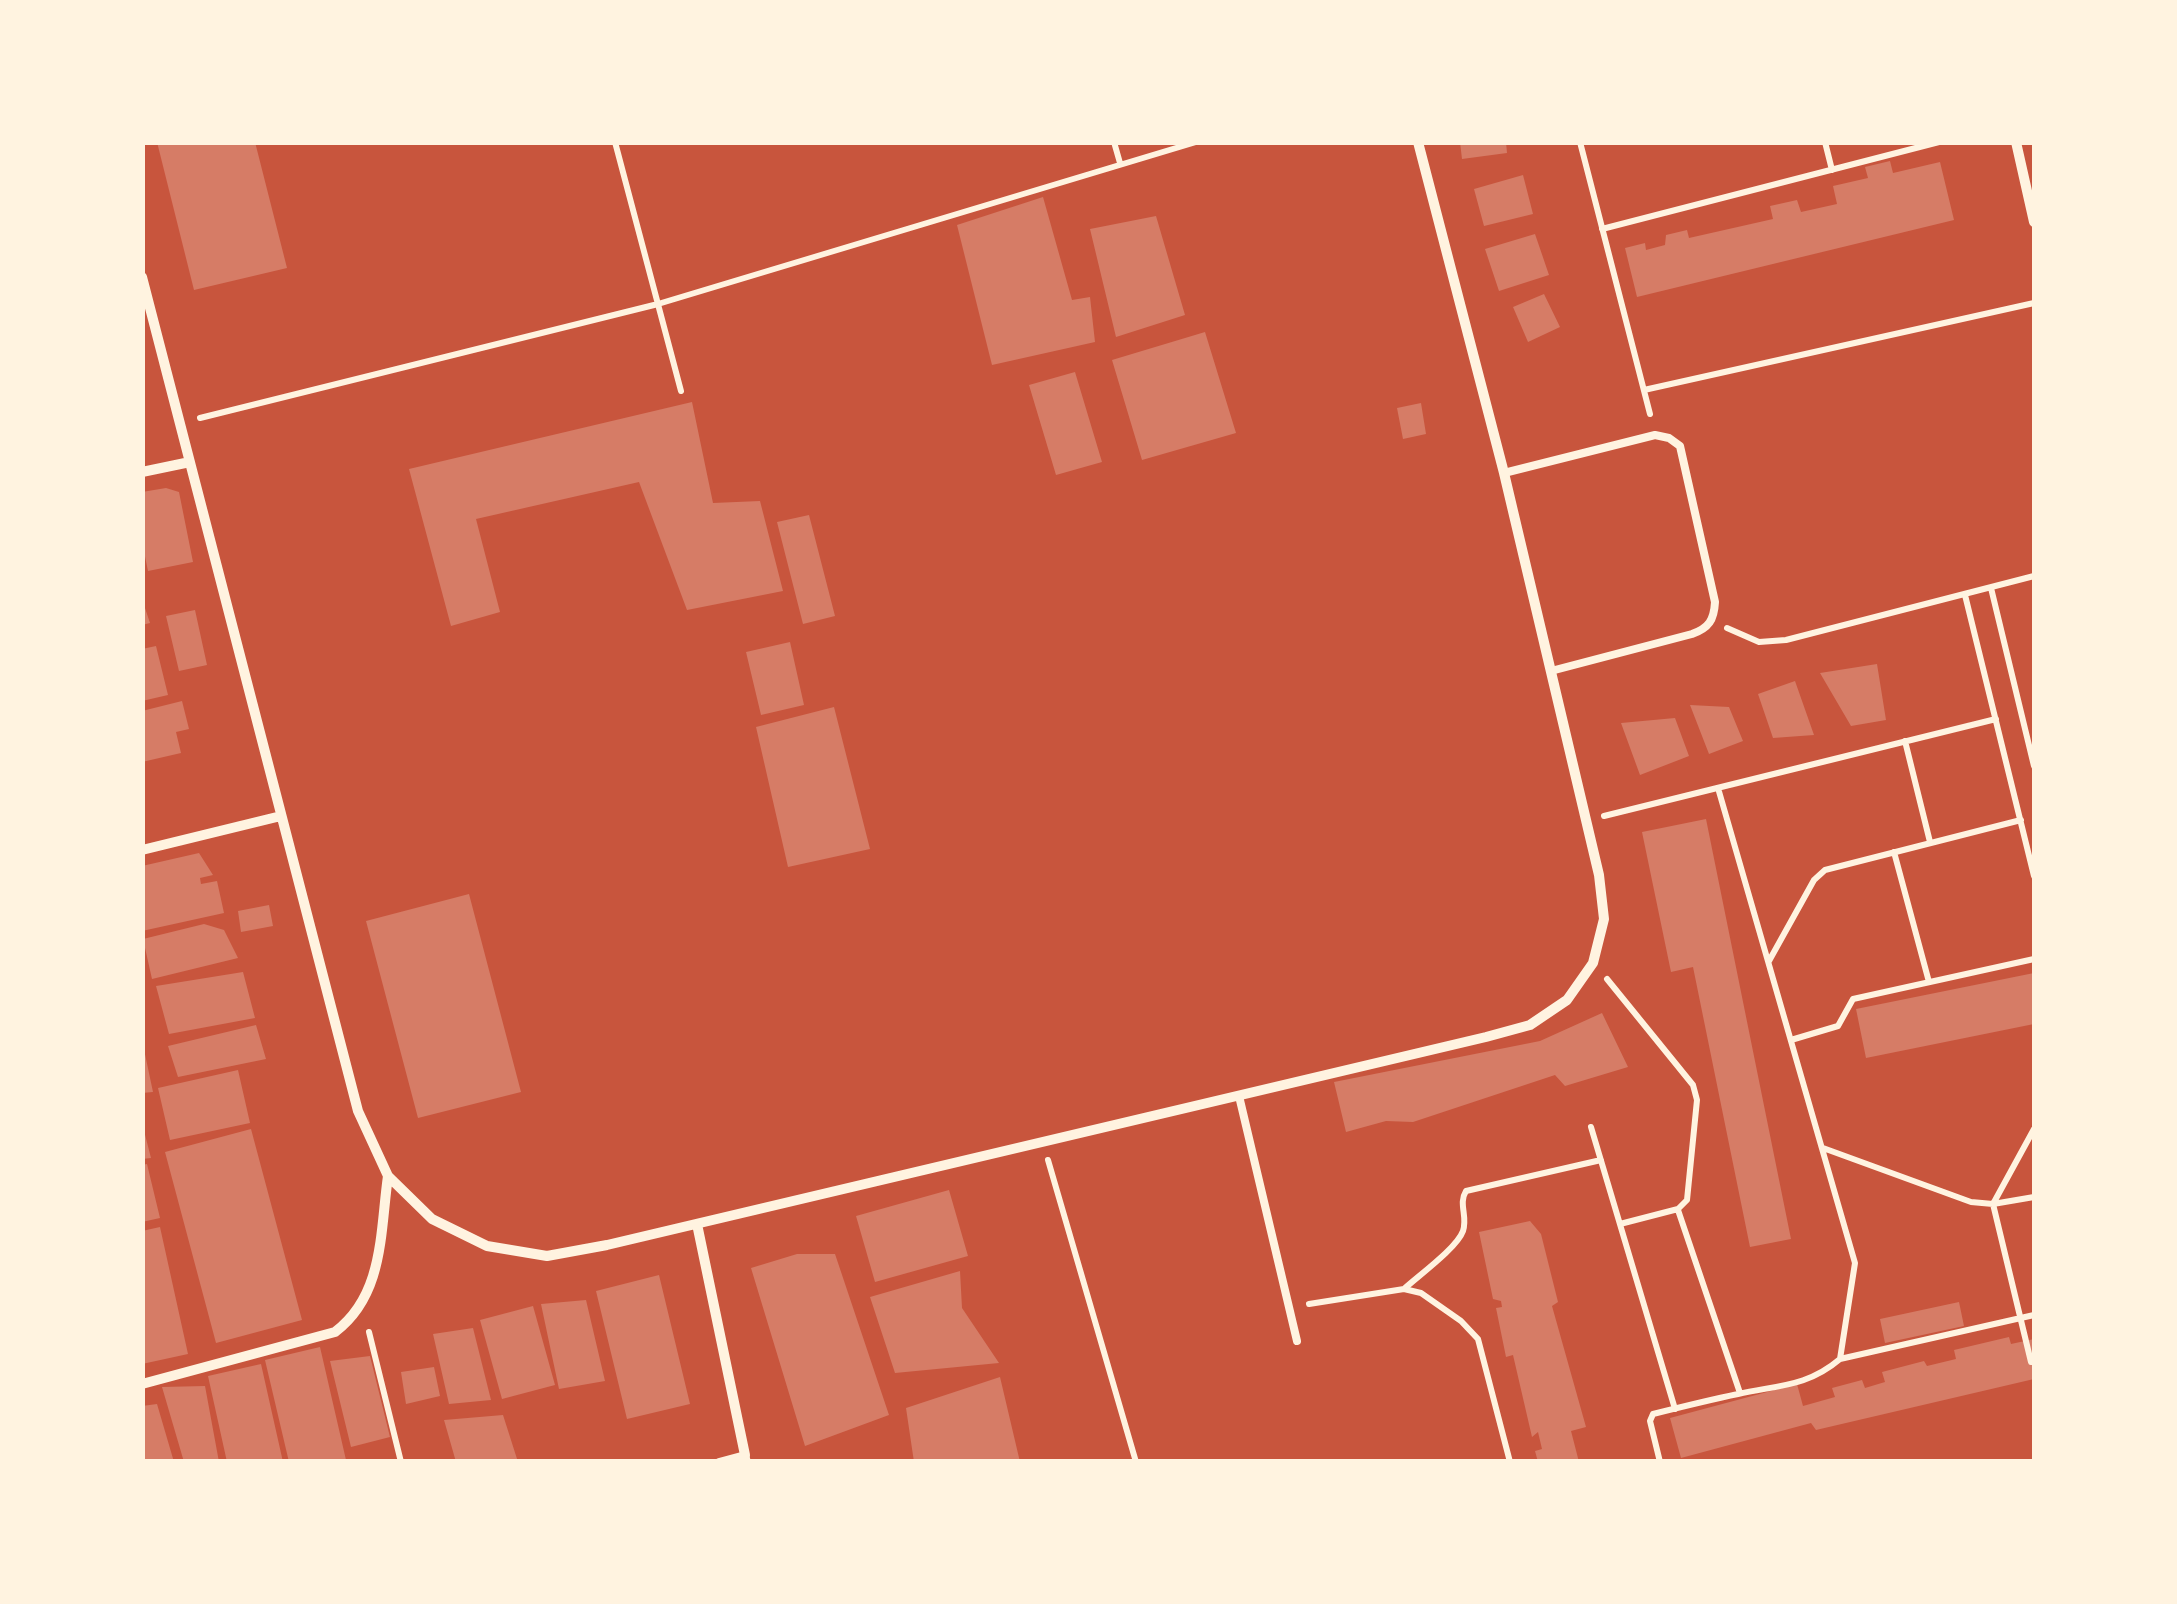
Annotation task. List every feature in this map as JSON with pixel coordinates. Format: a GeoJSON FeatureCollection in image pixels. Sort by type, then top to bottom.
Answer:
{"type":"FeatureCollection","features":[{"type":"Feature","properties":{"kind":"street"},"geometry":{"type":"LineString","coordinates":[[142,276],[358,1111],[388,1176],[432,1219],[487,1246],[547,1256],[608,1245],[1530,1025],[1567,1000],[1593,963],[1604,920],[1600,874],[1504,473],[1418,142]]}},
{"type":"Feature","properties":{"kind":"street"},"geometry":{"type":"LineString","coordinates":[[2016,142],[2034,222]]}},
{"type":"Feature","properties":{"kind":"street"},"geometry":{"type":"LineString","coordinates":[[142,472],[190,462]]}},
{"type":"Feature","properties":{"kind":"street"},"geometry":{"type":"LineString","coordinates":[[142,850],[282,816]]}},
{"type":"Feature","properties":{"kind":"street"},"geometry":{"type":"LineString","coordinates":[[142,1384],[335,1332],[363,1305],[376,1267],[388,1176]]}},
{"type":"Feature","properties":{"kind":"street"},"geometry":{"type":"LineString","coordinates":[[697,1224],[746,1458]]}},
{"type":"Feature","properties":{"kind":"lane"},"geometry":{"type":"LineString","coordinates":[[1504,473],[1655,434],[1680,446],[1714,617],[1706,629],[1692,634],[1551,671]]}},
{"type":"Feature","properties":{"kind":"lane"},"geometry":{"type":"LineString","coordinates":[[1239,1096],[1297,1341]]}},
{"type":"Feature","properties":{"kind":"lane"},"geometry":{"type":"LineString","coordinates":[[720,1462],[746,1458]]}},
{"type":"Feature","properties":{"kind":"path"},"geometry":{"type":"LineString","coordinates":[[615,142],[681,390]]}},
{"type":"Feature","properties":{"kind":"path"},"geometry":{"type":"LineString","coordinates":[[1114,142],[1120,163]]}},
{"type":"Feature","properties":{"kind":"path"},"geometry":{"type":"LineString","coordinates":[[180,423],[658,304],[1196,142]]}},
{"type":"Feature","properties":{"kind":"path"},"geometry":{"type":"LineString","coordinates":[[1580,142],[1655,434]]}},
{"type":"Feature","properties":{"kind":"path"},"geometry":{"type":"LineString","coordinates":[[1824,142],[1832,170]]}},
{"type":"Feature","properties":{"kind":"path"},"geometry":{"type":"LineString","coordinates":[[1602,229],[1939,142]]}},
{"type":"Feature","properties":{"kind":"path"},"geometry":{"type":"LineString","coordinates":[[1644,390],[2034,303]]}},
{"type":"Feature","properties":{"kind":"path"},"geometry":{"type":"LineString","coordinates":[[1714,617],[1734,634],[1759,642],[1786,640],[2034,576]]}},
{"type":"Feature","properties":{"kind":"path"},"geometry":{"type":"LineString","coordinates":[[1992,588],[2034,766]]}},
{"type":"Feature","properties":{"kind":"path"},"geometry":{"type":"LineString","coordinates":[[1965,595],[2031,848],[2034,876]]}},
{"type":"Feature","properties":{"kind":"path"},"geometry":{"type":"LineString","coordinates":[[1586,820],[1996,720]]}},
{"type":"Feature","properties":{"kind":"path"},"geometry":{"type":"LineString","coordinates":[[1905,742],[1930,842]]}},
{"type":"Feature","properties":{"kind":"path"},"geometry":{"type":"LineString","coordinates":[[1718,788],[1855,1263],[1840,1359]]}},
{"type":"Feature","properties":{"kind":"path"},"geometry":{"type":"LineString","coordinates":[[1768,962],[1814,880],[1825,870],[2021,820]]}},
{"type":"Feature","properties":{"kind":"path"},"geometry":{"type":"LineString","coordinates":[[1894,852],[1929,982]]}},
{"type":"Feature","properties":{"kind":"path"},"geometry":{"type":"LineString","coordinates":[[1791,1040],[1838,1026],[1852,999],[2034,959]]}},
{"type":"Feature","properties":{"kind":"path"},"geometry":{"type":"LineString","coordinates":[[1593,963],[1693,1085],[1697,1100],[1687,1200],[1678,1209],[1620,1224]]}},
{"type":"Feature","properties":{"kind":"path"},"geometry":{"type":"LineString","coordinates":[[1591,1127],[1675,1408]]}},
{"type":"Feature","properties":{"kind":"path"},"geometry":{"type":"LineString","coordinates":[[2030,1362],[1993,1204],[2034,1129]]}},
{"type":"Feature","properties":{"kind":"path"},"geometry":{"type":"LineString","coordinates":[[1042,1142],[1136,1462]]}},
{"type":"Feature","properties":{"kind":"path"},"geometry":{"type":"LineString","coordinates":[[1822,1148],[1971,1202],[1993,1204],[2034,1196]]}},
{"type":"Feature","properties":{"kind":"path"},"geometry":{"type":"LineString","coordinates":[[1404,1289],[1463,1233],[1462,1202],[1466,1191],[1601,1160]]}},
{"type":"Feature","properties":{"kind":"path"},"geometry":{"type":"LineString","coordinates":[[1678,1209],[1740,1393]]}},
{"type":"Feature","properties":{"kind":"path"},"geometry":{"type":"LineString","coordinates":[[1289,1307],[1404,1289],[1421,1293],[1461,1321],[1478,1339],[1510,1462]]}},
{"type":"Feature","properties":{"kind":"path"},"geometry":{"type":"LineString","coordinates":[[363,1305],[401,1462]]}},
{"type":"Feature","properties":{"kind":"path"},"geometry":{"type":"LineString","coordinates":[[1660,1462],[1650,1421],[1653,1414],[1797,1384],[1822,1375],[1840,1359],[2034,1315]]}},
{"type":"Feature","properties":{"kind":"building"},"geometry":{"type":"Polygon","coordinates":[[[157,142],[255,142],[287,268],[194,290],[157,142]]]}},
{"type":"Feature","properties":{"kind":"building"},"geometry":{"type":"Polygon","coordinates":[[[1460,142],[1506,142],[1507,153],[1462,159],[1460,142]]]}},
{"type":"Feature","properties":{"kind":"building"},"geometry":{"type":"Polygon","coordinates":[[[1890,161],[1893,173],[1940,162],[1954,220],[1637,297],[1625,248],[1645,243],[1646,250],[1665,245],[1666,235],[1687,230],[1689,238],[1773,219],[1770,206],[1797,200],[1801,212],[1837,204],[1833,186],[1868,178],[1865,167],[1890,161]]]}},
{"type":"Feature","properties":{"kind":"building"},"geometry":{"type":"Polygon","coordinates":[[[1523,175],[1533,214],[1484,226],[1474,189],[1523,175]]]}},
{"type":"Feature","properties":{"kind":"building"},"geometry":{"type":"Polygon","coordinates":[[[1043,197],[1072,300],[1090,297],[1095,342],[992,365],[957,225],[1043,197]]]}},
{"type":"Feature","properties":{"kind":"building"},"geometry":{"type":"Polygon","coordinates":[[[1156,216],[1185,315],[1116,337],[1090,229],[1156,216]]]}},
{"type":"Feature","properties":{"kind":"building"},"geometry":{"type":"Polygon","coordinates":[[[1535,234],[1549,275],[1499,291],[1485,249],[1535,234]]]}},
{"type":"Feature","properties":{"kind":"building"},"geometry":{"type":"Polygon","coordinates":[[[1544,294],[1560,327],[1528,342],[1513,307],[1544,294]]]}},
{"type":"Feature","properties":{"kind":"building"},"geometry":{"type":"Polygon","coordinates":[[[1205,332],[1236,433],[1142,460],[1112,360],[1205,332]]]}},
{"type":"Feature","properties":{"kind":"building"},"geometry":{"type":"Polygon","coordinates":[[[1075,372],[1102,462],[1056,475],[1029,385],[1075,372]]]}},
{"type":"Feature","properties":{"kind":"building"},"geometry":{"type":"Polygon","coordinates":[[[692,402],[713,503],[760,501],[783,591],[687,610],[639,482],[476,519],[500,612],[451,626],[409,469],[692,402]]]}},
{"type":"Feature","properties":{"kind":"building"},"geometry":{"type":"Polygon","coordinates":[[[1421,403],[1426,434],[1403,439],[1397,408],[1421,403]]]}},
{"type":"Feature","properties":{"kind":"building"},"geometry":{"type":"Polygon","coordinates":[[[166,488],[179,492],[193,562],[148,571],[142,542],[142,492],[166,488]]]}},
{"type":"Feature","properties":{"kind":"building"},"geometry":{"type":"Polygon","coordinates":[[[809,515],[835,616],[803,624],[777,522],[809,515]]]}},
{"type":"Feature","properties":{"kind":"building"},"geometry":{"type":"Polygon","coordinates":[[[142,599],[150,623],[142,625],[142,599]]]}},
{"type":"Feature","properties":{"kind":"building"},"geometry":{"type":"Polygon","coordinates":[[[195,610],[207,665],[179,671],[166,616],[195,610]]]}},
{"type":"Feature","properties":{"kind":"building"},"geometry":{"type":"Polygon","coordinates":[[[790,642],[804,705],[761,715],[746,652],[790,642]]]}},
{"type":"Feature","properties":{"kind":"building"},"geometry":{"type":"Polygon","coordinates":[[[156,646],[168,695],[142,701],[142,649],[156,646]]]}},
{"type":"Feature","properties":{"kind":"building"},"geometry":{"type":"Polygon","coordinates":[[[1877,664],[1886,720],[1851,726],[1820,673],[1877,664]]]}},
{"type":"Feature","properties":{"kind":"building"},"geometry":{"type":"Polygon","coordinates":[[[1795,681],[1814,735],[1773,738],[1758,694],[1795,681]]]}},
{"type":"Feature","properties":{"kind":"building"},"geometry":{"type":"Polygon","coordinates":[[[182,701],[189,729],[176,732],[181,753],[142,762],[142,711],[182,701]]]}},
{"type":"Feature","properties":{"kind":"building"},"geometry":{"type":"Polygon","coordinates":[[[1690,705],[1729,707],[1743,741],[1709,754],[1690,705]]]}},
{"type":"Feature","properties":{"kind":"building"},"geometry":{"type":"Polygon","coordinates":[[[834,707],[870,849],[788,867],[756,727],[834,707]]]}},
{"type":"Feature","properties":{"kind":"building"},"geometry":{"type":"Polygon","coordinates":[[[1675,718],[1689,756],[1640,775],[1621,723],[1675,718]]]}},
{"type":"Feature","properties":{"kind":"building"},"geometry":{"type":"Polygon","coordinates":[[[1706,819],[1791,1239],[1750,1247],[1693,967],[1671,972],[1642,832],[1706,819]]]}},
{"type":"Feature","properties":{"kind":"building"},"geometry":{"type":"Polygon","coordinates":[[[199,853],[213,875],[200,878],[201,884],[217,881],[224,913],[142,931],[142,866],[199,853]]]}},
{"type":"Feature","properties":{"kind":"building"},"geometry":{"type":"Polygon","coordinates":[[[469,894],[521,1092],[418,1118],[366,921],[469,894]]]}},
{"type":"Feature","properties":{"kind":"building"},"geometry":{"type":"Polygon","coordinates":[[[269,905],[273,926],[241,932],[238,911],[269,905]]]}},
{"type":"Feature","properties":{"kind":"building"},"geometry":{"type":"Polygon","coordinates":[[[204,924],[224,930],[238,958],[152,979],[143,939],[204,924]]]}},
{"type":"Feature","properties":{"kind":"building"},"geometry":{"type":"Polygon","coordinates":[[[243,972],[255,1018],[169,1034],[156,986],[243,972]]]}},
{"type":"Feature","properties":{"kind":"building"},"geometry":{"type":"Polygon","coordinates":[[[2034,973],[2034,1024],[1866,1058],[1856,1009],[2034,973]]]}},
{"type":"Feature","properties":{"kind":"building"},"geometry":{"type":"Polygon","coordinates":[[[1602,1013],[1628,1067],[1565,1086],[1555,1075],[1413,1122],[1386,1121],[1346,1132],[1334,1082],[1540,1041],[1602,1013]]]}},
{"type":"Feature","properties":{"kind":"building"},"geometry":{"type":"Polygon","coordinates":[[[256,1025],[266,1059],[178,1077],[168,1046],[256,1025]]]}},
{"type":"Feature","properties":{"kind":"building"},"geometry":{"type":"Polygon","coordinates":[[[142,1040],[153,1092],[142,1093],[142,1040]]]}},
{"type":"Feature","properties":{"kind":"building"},"geometry":{"type":"Polygon","coordinates":[[[238,1070],[250,1123],[170,1140],[158,1088],[238,1070]]]}},
{"type":"Feature","properties":{"kind":"building"},"geometry":{"type":"Polygon","coordinates":[[[142,1123],[151,1158],[142,1159],[142,1123]]]}},
{"type":"Feature","properties":{"kind":"building"},"geometry":{"type":"Polygon","coordinates":[[[251,1129],[302,1320],[216,1343],[165,1152],[251,1129]]]}},
{"type":"Feature","properties":{"kind":"building"},"geometry":{"type":"Polygon","coordinates":[[[147,1164],[160,1218],[142,1222],[142,1165],[147,1164]]]}},
{"type":"Feature","properties":{"kind":"building"},"geometry":{"type":"Polygon","coordinates":[[[949,1190],[968,1256],[875,1282],[856,1216],[949,1190]]]}},
{"type":"Feature","properties":{"kind":"building"},"geometry":{"type":"Polygon","coordinates":[[[1530,1221],[1541,1234],[1558,1302],[1552,1306],[1586,1427],[1571,1431],[1579,1462],[1538,1462],[1535,1451],[1542,1449],[1538,1432],[1532,1437],[1513,1355],[1506,1357],[1496,1308],[1502,1307],[1501,1301],[1493,1299],[1479,1232],[1530,1221]]]}},
{"type":"Feature","properties":{"kind":"building"},"geometry":{"type":"Polygon","coordinates":[[[160,1227],[188,1354],[142,1364],[142,1231],[160,1227]]]}},
{"type":"Feature","properties":{"kind":"building"},"geometry":{"type":"Polygon","coordinates":[[[797,1254],[835,1254],[889,1415],[805,1446],[751,1268],[797,1254]]]}},
{"type":"Feature","properties":{"kind":"building"},"geometry":{"type":"Polygon","coordinates":[[[960,1271],[962,1308],[999,1363],[895,1373],[870,1297],[960,1271]]]}},
{"type":"Feature","properties":{"kind":"building"},"geometry":{"type":"Polygon","coordinates":[[[659,1275],[690,1404],[627,1419],[596,1291],[659,1275]]]}},
{"type":"Feature","properties":{"kind":"building"},"geometry":{"type":"Polygon","coordinates":[[[586,1300],[605,1381],[559,1389],[541,1304],[586,1300]]]}},
{"type":"Feature","properties":{"kind":"building"},"geometry":{"type":"Polygon","coordinates":[[[1959,1302],[1964,1326],[1885,1343],[1880,1319],[1959,1302]]]}},
{"type":"Feature","properties":{"kind":"building"},"geometry":{"type":"Polygon","coordinates":[[[533,1306],[555,1385],[502,1399],[480,1320],[533,1306]]]}},
{"type":"Feature","properties":{"kind":"building"},"geometry":{"type":"Polygon","coordinates":[[[473,1328],[491,1400],[449,1404],[433,1334],[473,1328]]]}},
{"type":"Feature","properties":{"kind":"building"},"geometry":{"type":"Polygon","coordinates":[[[2009,1337],[2011,1344],[2034,1339],[2034,1379],[1816,1430],[1811,1423],[1681,1458],[1670,1418],[1797,1384],[1803,1406],[1835,1397],[1832,1388],[1862,1380],[1865,1388],[1885,1382],[1882,1372],[1924,1361],[1927,1366],[1956,1359],[1954,1350],[2009,1337]]]}},
{"type":"Feature","properties":{"kind":"building"},"geometry":{"type":"Polygon","coordinates":[[[320,1347],[346,1460],[289,1462],[265,1360],[320,1347]]]}},
{"type":"Feature","properties":{"kind":"building"},"geometry":{"type":"Polygon","coordinates":[[[370,1356],[390,1437],[351,1447],[330,1361],[370,1356]]]}},
{"type":"Feature","properties":{"kind":"building"},"geometry":{"type":"Polygon","coordinates":[[[261,1364],[283,1462],[227,1462],[208,1376],[261,1364]]]}},
{"type":"Feature","properties":{"kind":"building"},"geometry":{"type":"Polygon","coordinates":[[[434,1367],[440,1396],[406,1404],[401,1372],[434,1367]]]}},
{"type":"Feature","properties":{"kind":"building"},"geometry":{"type":"Polygon","coordinates":[[[1000,1377],[1020,1462],[914,1462],[906,1408],[1000,1377]]]}},
{"type":"Feature","properties":{"kind":"building"},"geometry":{"type":"Polygon","coordinates":[[[205,1386],[219,1462],[184,1462],[162,1387],[205,1386]]]}},
{"type":"Feature","properties":{"kind":"building"},"geometry":{"type":"Polygon","coordinates":[[[157,1404],[174,1462],[142,1462],[142,1406],[157,1404]]]}},
{"type":"Feature","properties":{"kind":"building"},"geometry":{"type":"Polygon","coordinates":[[[503,1415],[518,1462],[456,1462],[444,1420],[503,1415]]]}}]}
